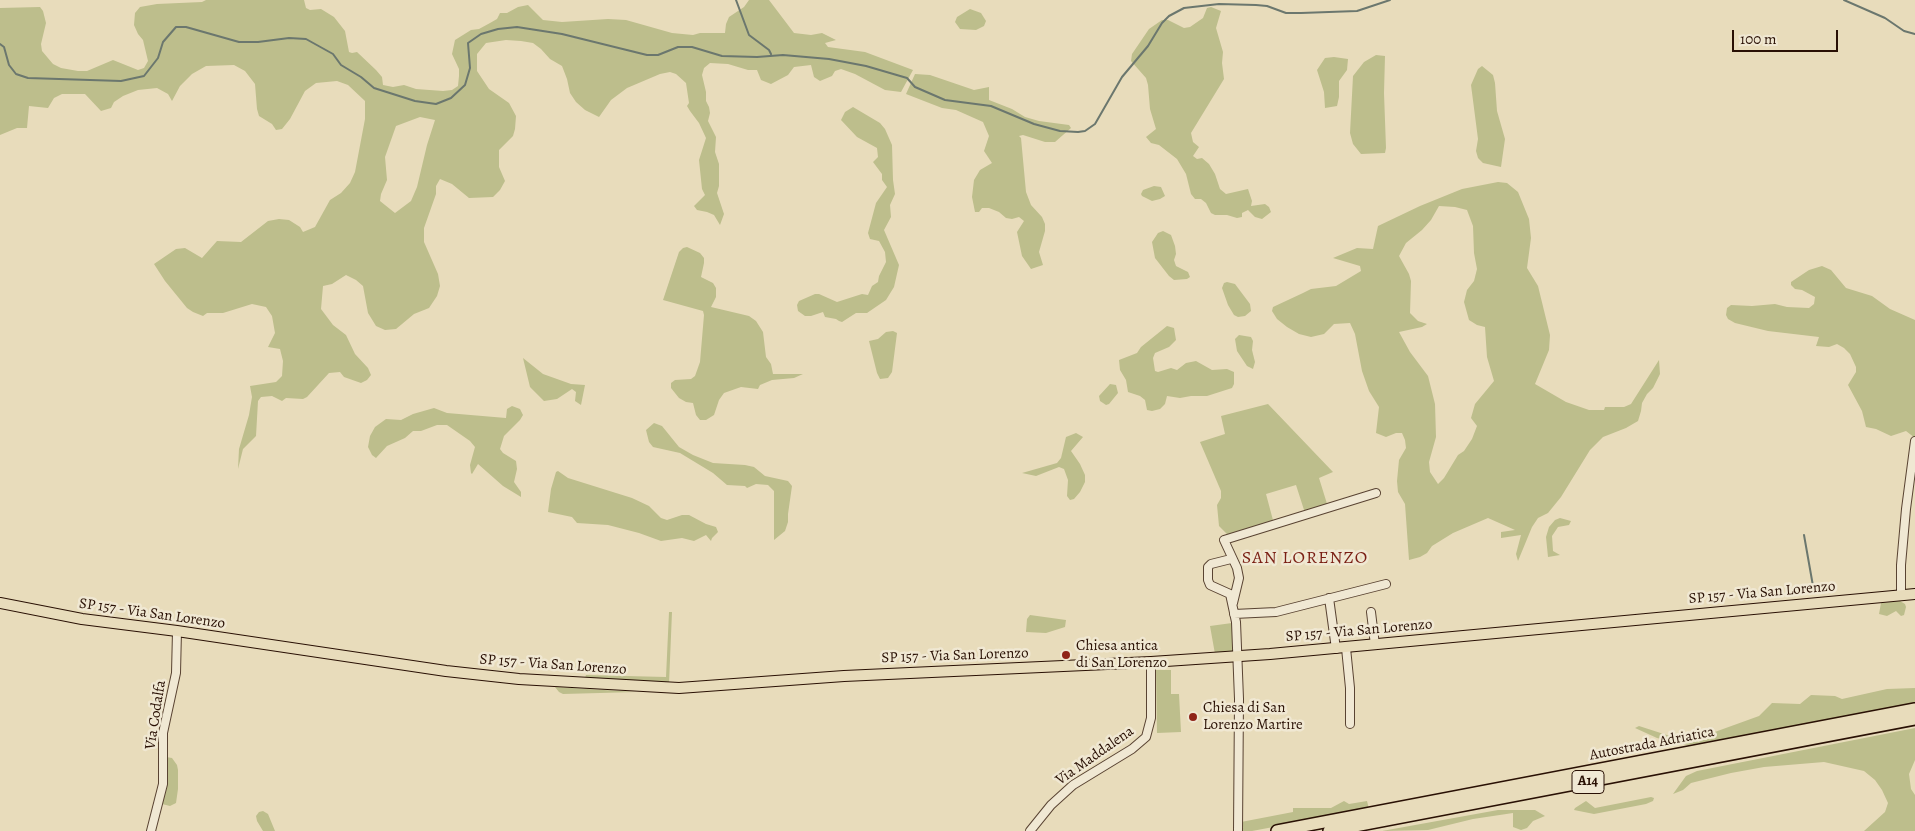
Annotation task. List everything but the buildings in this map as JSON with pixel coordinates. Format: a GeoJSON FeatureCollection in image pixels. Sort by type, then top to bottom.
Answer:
{"type":"FeatureCollection","features":[{"type":"Feature","properties":{"kind":"highway","name":"Autostrada Adriatica"},"geometry":{"type":"LineString","coordinates":[[1277,831],[1915,709]]}},
{"type":"Feature","properties":{"kind":"highway","name":"Autostrada Adriatica"},"geometry":{"type":"LineString","coordinates":[[1329,831],[1915,719]]}},
{"type":"Feature","properties":{"kind":"main road","name":"SP 157 - Via San Lorenzo"},"geometry":{"type":"LineString","coordinates":[[0,602],[82,620],[177,631],[446,671],[519,679],[672,687],[863,675],[1238,657],[1915,594]]}},
{"type":"Feature","properties":{"kind":"street"},"geometry":{"type":"LineString","coordinates":[[1901,595],[1901,565],[1905,518],[1915,441]]}},
{"type":"Feature","properties":{"kind":"street"},"geometry":{"type":"LineString","coordinates":[[1232,604],[1239,578],[1237,568],[1231,559],[1224,540],[1376,494]]}},
{"type":"Feature","properties":{"kind":"street"},"geometry":{"type":"LineString","coordinates":[[1231,559],[1211,564],[1208,567],[1208,580],[1210,585],[1230,594],[1234,614],[1238,657],[1238,831]]}},
{"type":"Feature","properties":{"kind":"street"},"geometry":{"type":"LineString","coordinates":[[1234,614],[1276,612],[1386,584]]}},
{"type":"Feature","properties":{"kind":"street"},"geometry":{"type":"LineString","coordinates":[[1329,598],[1350,688],[1350,724]]}},
{"type":"Feature","properties":{"kind":"street"},"geometry":{"type":"LineString","coordinates":[[1371,612],[1375,645]]}},
{"type":"Feature","properties":{"kind":"street","name":"Via Codalfa"},"geometry":{"type":"LineString","coordinates":[[151,831],[163,784],[163,733],[176,673],[177,631]]}},
{"type":"Feature","properties":{"kind":"street","name":"Via Maddalena"},"geometry":{"type":"LineString","coordinates":[[1030,831],[1062,794],[1073,785],[1132,749],[1146,736],[1151,718],[1151,662]]}},
{"type":"Feature","properties":{"kind":"green space"},"geometry":{"type":"Polygon","coordinates":[[[206,0],[304,0],[306,8],[310,10],[321,9],[334,17],[345,31],[349,52],[357,52],[382,77],[383,85],[393,87],[404,85],[416,89],[452,90],[458,86],[459,76],[459,69],[452,54],[455,40],[471,30],[479,29],[497,19],[500,13],[507,13],[518,7],[528,5],[543,20],[562,22],[608,19],[626,20],[672,33],[693,35],[700,33],[725,33],[729,17],[744,7],[749,0],[769,0],[794,33],[811,35],[822,33],[836,40],[825,43],[828,47],[865,52],[913,70],[901,92],[885,90],[855,74],[841,69],[835,71],[832,76],[820,81],[814,77],[811,65],[794,67],[788,75],[771,84],[761,80],[757,70],[748,70],[728,64],[710,63],[704,68],[702,75],[710,113],[708,121],[716,137],[715,152],[719,164],[719,186],[717,193],[724,214],[720,225],[714,215],[697,210],[694,206],[705,195],[702,189],[699,160],[706,138],[699,123],[687,106],[689,103],[686,83],[676,74],[670,72],[660,74],[627,88],[611,100],[599,117],[585,110],[576,102],[570,93],[562,66],[550,59],[533,43],[506,40],[486,43],[477,54],[477,71],[489,89],[509,103],[516,116],[513,136],[499,150],[499,167],[505,181],[500,190],[493,197],[469,198],[452,184],[440,179],[436,186],[436,194],[424,228],[424,242],[438,274],[440,286],[437,296],[429,308],[414,314],[396,329],[385,330],[376,326],[368,313],[363,286],[356,280],[346,275],[332,284],[323,286],[321,309],[333,325],[346,335],[355,354],[368,368],[371,375],[361,383],[344,377],[340,372],[329,373],[303,399],[286,398],[282,401],[272,396],[261,397],[258,401],[256,436],[243,449],[238,469],[239,449],[252,397],[250,386],[276,382],[282,376],[283,361],[280,349],[268,347],[275,333],[272,316],[266,307],[252,304],[223,313],[207,313],[203,316],[193,312],[187,308],[165,281],[154,264],[176,249],[185,248],[202,258],[217,241],[241,242],[268,221],[289,220],[300,227],[303,232],[315,227],[330,200],[341,193],[350,183],[355,172],[365,119],[365,101],[348,85],[337,81],[316,83],[305,91],[290,119],[282,129],[276,130],[272,124],[259,116],[255,84],[245,71],[234,65],[206,66],[192,74],[180,86],[172,101],[168,94],[157,88],[138,90],[114,102],[111,108],[101,111],[85,94],[62,94],[54,98],[48,108],[29,106],[27,128],[17,128],[0,135],[0,8],[40,7],[46,23],[41,44],[42,51],[53,64],[61,68],[87,71],[113,60],[138,70],[144,68],[148,61],[143,40],[134,25],[135,13],[140,7],[157,4],[202,2],[206,0]],[[420,117],[396,126],[385,157],[387,180],[380,201],[395,213],[411,201],[417,187],[435,120],[420,117]]]}},
{"type":"Feature","properties":{"kind":"green space"},"geometry":{"type":"Polygon","coordinates":[[[1211,7],[1221,11],[1216,28],[1223,52],[1224,79],[1191,133],[1193,142],[1199,147],[1193,156],[1197,159],[1202,158],[1209,164],[1220,189],[1226,194],[1248,189],[1252,201],[1251,206],[1265,204],[1269,207],[1271,212],[1262,219],[1255,217],[1248,210],[1242,213],[1242,217],[1237,218],[1211,213],[1206,203],[1201,199],[1195,199],[1191,194],[1186,174],[1177,159],[1159,145],[1151,143],[1146,137],[1156,129],[1150,109],[1146,78],[1131,61],[1132,54],[1149,29],[1162,20],[1168,20],[1184,28],[1190,27],[1203,18],[1207,8],[1211,7]]]}},
{"type":"Feature","properties":{"kind":"green space"},"geometry":{"type":"Polygon","coordinates":[[[970,9],[981,13],[986,21],[984,26],[976,30],[960,29],[955,22],[957,17],[970,9]]]}},
{"type":"Feature","properties":{"kind":"green space"},"geometry":{"type":"Polygon","coordinates":[[[1376,55],[1385,56],[1386,148],[1385,153],[1361,154],[1353,144],[1350,133],[1353,76],[1364,62],[1376,55]]]}},
{"type":"Feature","properties":{"kind":"green space"},"geometry":{"type":"Polygon","coordinates":[[[1325,58],[1348,59],[1347,70],[1339,81],[1337,106],[1325,108],[1324,92],[1317,70],[1325,58]]]}},
{"type":"Feature","properties":{"kind":"green space"},"geometry":{"type":"Polygon","coordinates":[[[1482,66],[1493,75],[1495,83],[1497,111],[1505,139],[1501,167],[1483,163],[1478,158],[1476,151],[1478,139],[1471,85],[1478,69],[1482,66]]]}},
{"type":"Feature","properties":{"kind":"green space"},"geometry":{"type":"Polygon","coordinates":[[[915,74],[930,75],[974,90],[989,87],[989,100],[1012,109],[1025,117],[1069,125],[1071,128],[1055,142],[1045,142],[1023,135],[1019,136],[1021,138],[1026,192],[1031,205],[1042,217],[1045,224],[1039,252],[1043,265],[1031,269],[1022,256],[1017,232],[1024,221],[1019,217],[1006,218],[999,212],[989,208],[982,208],[979,212],[975,212],[972,197],[974,180],[980,170],[992,163],[984,151],[989,136],[983,122],[956,110],[942,108],[906,94],[915,74]]]}},
{"type":"Feature","properties":{"kind":"green space"},"geometry":{"type":"Polygon","coordinates":[[[853,107],[880,123],[885,129],[892,145],[895,194],[890,205],[891,217],[884,230],[899,265],[894,287],[886,300],[867,313],[856,313],[842,322],[825,317],[823,312],[805,316],[798,311],[797,305],[799,301],[815,294],[837,302],[862,294],[868,295],[872,286],[878,282],[886,262],[885,252],[879,241],[870,239],[868,233],[876,203],[887,187],[882,180],[882,174],[873,162],[878,157],[877,148],[857,137],[841,120],[845,112],[853,107]]]}},
{"type":"Feature","properties":{"kind":"green space"},"geometry":{"type":"Polygon","coordinates":[[[1498,182],[1507,183],[1518,192],[1529,219],[1531,238],[1527,268],[1538,286],[1550,335],[1549,350],[1535,384],[1566,402],[1589,410],[1604,410],[1605,407],[1624,407],[1631,404],[1659,360],[1660,374],[1642,403],[1638,421],[1603,437],[1590,450],[1561,497],[1548,513],[1538,518],[1532,527],[1518,561],[1516,554],[1521,535],[1501,538],[1501,532],[1515,530],[1488,518],[1453,533],[1432,546],[1427,553],[1409,560],[1405,504],[1398,492],[1397,481],[1399,460],[1406,448],[1405,440],[1402,433],[1386,437],[1376,433],[1379,407],[1369,391],[1362,371],[1355,334],[1350,323],[1334,324],[1324,334],[1311,337],[1299,334],[1287,327],[1277,319],[1272,311],[1273,307],[1311,289],[1336,286],[1361,271],[1360,266],[1333,258],[1357,248],[1373,249],[1378,226],[1462,189],[1498,182]],[[1439,206],[1431,220],[1406,243],[1399,256],[1411,281],[1410,313],[1418,321],[1427,324],[1422,327],[1399,332],[1410,352],[1428,376],[1435,404],[1436,437],[1429,462],[1430,472],[1438,484],[1444,478],[1458,455],[1464,451],[1472,439],[1477,426],[1471,418],[1475,404],[1494,381],[1487,357],[1485,327],[1469,320],[1464,302],[1467,290],[1474,281],[1477,269],[1474,253],[1473,226],[1467,210],[1439,206]]]}},
{"type":"Feature","properties":{"kind":"green space"},"geometry":{"type":"Polygon","coordinates":[[[1154,186],[1161,187],[1165,196],[1152,201],[1142,196],[1143,190],[1154,186]]]}},
{"type":"Feature","properties":{"kind":"green space"},"geometry":{"type":"Polygon","coordinates":[[[1163,231],[1171,235],[1175,246],[1176,254],[1174,260],[1176,266],[1188,272],[1190,277],[1187,279],[1174,280],[1155,258],[1152,242],[1158,233],[1163,231]]]}},
{"type":"Feature","properties":{"kind":"green space"},"geometry":{"type":"Polygon","coordinates":[[[687,247],[700,253],[704,258],[701,277],[713,283],[716,288],[716,297],[711,307],[749,316],[756,321],[763,332],[766,357],[771,364],[773,374],[803,374],[794,378],[772,380],[760,385],[758,389],[741,387],[724,393],[719,400],[714,415],[706,420],[700,420],[696,415],[693,403],[679,398],[671,388],[671,383],[675,380],[691,379],[695,376],[700,362],[703,311],[663,300],[679,252],[687,247]]]}},
{"type":"Feature","properties":{"kind":"green space"},"geometry":{"type":"Polygon","coordinates":[[[1822,266],[1831,270],[1846,288],[1872,296],[1890,309],[1915,320],[1915,438],[1906,431],[1891,436],[1876,429],[1866,427],[1862,411],[1848,385],[1856,372],[1856,367],[1850,354],[1844,348],[1837,344],[1829,347],[1816,346],[1819,337],[1768,331],[1735,323],[1728,319],[1726,315],[1727,308],[1731,305],[1775,304],[1787,307],[1809,308],[1814,304],[1815,297],[1802,290],[1795,289],[1791,282],[1809,270],[1822,266]]]}},
{"type":"Feature","properties":{"kind":"green space"},"geometry":{"type":"Polygon","coordinates":[[[1224,283],[1235,284],[1250,304],[1251,311],[1245,316],[1238,317],[1234,315],[1228,305],[1222,288],[1224,283]]]}},
{"type":"Feature","properties":{"kind":"green space"},"geometry":{"type":"Polygon","coordinates":[[[1167,326],[1174,328],[1176,340],[1169,347],[1155,353],[1153,358],[1155,371],[1158,372],[1171,368],[1177,370],[1186,363],[1196,361],[1212,370],[1227,369],[1234,372],[1232,388],[1207,396],[1180,398],[1167,396],[1165,404],[1160,409],[1152,411],[1147,410],[1145,400],[1140,396],[1128,392],[1126,380],[1120,370],[1119,360],[1137,353],[1141,347],[1167,326]]]}},
{"type":"Feature","properties":{"kind":"green space"},"geometry":{"type":"Polygon","coordinates":[[[893,331],[897,333],[892,372],[888,378],[880,379],[869,341],[878,339],[886,332],[893,331]]]}},
{"type":"Feature","properties":{"kind":"green space"},"geometry":{"type":"Polygon","coordinates":[[[1239,335],[1251,337],[1253,341],[1252,350],[1255,362],[1253,369],[1247,366],[1237,351],[1235,339],[1239,335]]]}},
{"type":"Feature","properties":{"kind":"green space"},"geometry":{"type":"Polygon","coordinates":[[[523,358],[543,374],[571,384],[585,385],[581,405],[575,401],[576,392],[572,389],[557,399],[544,401],[530,387],[523,358]]]}},
{"type":"Feature","properties":{"kind":"green space"},"geometry":{"type":"Polygon","coordinates":[[[1110,384],[1116,385],[1118,393],[1106,405],[1100,401],[1099,396],[1110,384]]]}},
{"type":"Feature","properties":{"kind":"green space"},"geometry":{"type":"Polygon","coordinates":[[[1268,404],[1333,472],[1319,478],[1328,507],[1305,513],[1296,485],[1266,494],[1274,524],[1229,536],[1219,526],[1217,505],[1221,498],[1221,491],[1200,442],[1225,434],[1221,416],[1268,404]]]}},
{"type":"Feature","properties":{"kind":"green space"},"geometry":{"type":"Polygon","coordinates":[[[512,406],[520,409],[523,415],[504,436],[500,449],[516,461],[517,469],[514,482],[521,492],[521,497],[503,486],[478,464],[472,474],[470,465],[475,447],[470,441],[447,425],[437,425],[421,431],[413,431],[405,438],[387,446],[376,458],[368,447],[370,436],[375,427],[386,419],[401,420],[413,414],[434,408],[447,413],[506,418],[507,409],[512,406]]]}},
{"type":"Feature","properties":{"kind":"green space"},"geometry":{"type":"Polygon","coordinates":[[[654,423],[662,426],[679,447],[693,455],[713,463],[754,467],[765,476],[788,481],[792,486],[788,522],[785,531],[774,540],[774,491],[768,485],[756,484],[747,488],[745,486],[727,485],[713,473],[680,453],[653,447],[649,442],[646,430],[654,423]]]}},
{"type":"Feature","properties":{"kind":"green space"},"geometry":{"type":"Polygon","coordinates":[[[1076,433],[1083,437],[1071,451],[1085,475],[1085,482],[1080,492],[1074,499],[1070,500],[1067,496],[1068,480],[1064,469],[1059,467],[1036,476],[1022,473],[1057,463],[1061,458],[1066,437],[1076,433]]]}},
{"type":"Feature","properties":{"kind":"green space"},"geometry":{"type":"Polygon","coordinates":[[[558,471],[568,478],[632,498],[649,506],[661,518],[667,520],[682,515],[689,515],[716,527],[718,532],[711,541],[706,535],[694,541],[682,538],[661,541],[608,525],[577,523],[572,517],[548,512],[551,489],[556,472],[558,471]]]}},
{"type":"Feature","properties":{"kind":"green space"},"geometry":{"type":"Polygon","coordinates":[[[1560,518],[1571,521],[1569,525],[1558,527],[1552,536],[1553,551],[1560,555],[1548,557],[1546,537],[1549,527],[1555,520],[1560,518]]]}},
{"type":"Feature","properties":{"kind":"green space"},"geometry":{"type":"Polygon","coordinates":[[[1900,601],[1906,607],[1904,615],[1901,616],[1896,611],[1887,616],[1879,614],[1881,603],[1900,601]]]}},
{"type":"Feature","properties":{"kind":"green space"},"geometry":{"type":"Polygon","coordinates":[[[669,612],[672,612],[669,684],[584,681],[586,675],[666,677],[669,612]]]}},
{"type":"Feature","properties":{"kind":"green space"},"geometry":{"type":"Polygon","coordinates":[[[1030,615],[1066,620],[1065,627],[1046,633],[1026,632],[1027,619],[1030,615]]]}},
{"type":"Feature","properties":{"kind":"green space"},"geometry":{"type":"Polygon","coordinates":[[[1232,623],[1237,652],[1215,654],[1210,626],[1232,623]]]}},
{"type":"Feature","properties":{"kind":"green space"},"geometry":{"type":"Polygon","coordinates":[[[1156,670],[1171,670],[1171,694],[1179,694],[1181,732],[1157,733],[1156,670]]]}},
{"type":"Feature","properties":{"kind":"green space"},"geometry":{"type":"Polygon","coordinates":[[[555,687],[636,692],[563,694],[555,687]]]}},
{"type":"Feature","properties":{"kind":"green space"},"geometry":{"type":"Polygon","coordinates":[[[1915,688],[1915,704],[1688,745],[1657,738],[1635,728],[1639,726],[1670,736],[1690,737],[1712,733],[1759,716],[1772,703],[1800,704],[1811,695],[1835,696],[1842,699],[1887,689],[1915,688]]]}},
{"type":"Feature","properties":{"kind":"green space"},"geometry":{"type":"Polygon","coordinates":[[[1915,728],[1915,760],[1909,774],[1911,789],[1915,795],[1915,831],[1864,831],[1885,812],[1888,803],[1882,790],[1875,780],[1864,771],[1824,762],[1764,767],[1731,773],[1691,783],[1683,790],[1673,794],[1686,776],[1697,771],[1915,728]]]}},
{"type":"Feature","properties":{"kind":"green space"},"geometry":{"type":"Polygon","coordinates":[[[166,757],[172,758],[178,770],[176,803],[170,806],[162,804],[166,757]]]}},
{"type":"Feature","properties":{"kind":"green space"},"geometry":{"type":"Polygon","coordinates":[[[1654,798],[1653,801],[1646,804],[1594,814],[1574,810],[1586,801],[1595,808],[1654,798]]]}},
{"type":"Feature","properties":{"kind":"green space"},"geometry":{"type":"Polygon","coordinates":[[[1344,801],[1349,804],[1367,801],[1369,809],[1252,831],[1241,831],[1241,822],[1293,812],[1293,808],[1331,808],[1344,801]]]}},
{"type":"Feature","properties":{"kind":"green space"},"geometry":{"type":"Polygon","coordinates":[[[1498,810],[1535,810],[1545,816],[1533,821],[1527,828],[1521,830],[1513,827],[1513,813],[1473,819],[1428,830],[1382,831],[1498,810]]]}},
{"type":"Feature","properties":{"kind":"green space"},"geometry":{"type":"Polygon","coordinates":[[[263,811],[268,814],[275,831],[263,831],[257,821],[256,816],[259,812],[263,811]]]}},
{"type":"Feature","properties":{"kind":"waterway"},"geometry":{"type":"LineString","coordinates":[[736,0],[749,35],[769,50],[771,54]]}},
{"type":"Feature","properties":{"kind":"waterway"},"geometry":{"type":"LineString","coordinates":[[0,44],[4,47],[9,65],[16,74],[28,78],[121,81],[144,76],[158,58],[163,42],[176,27],[186,27],[239,42],[258,42],[289,38],[306,39],[333,54],[341,65],[361,77],[374,88],[415,101],[436,104],[451,98],[465,85],[470,68],[468,43],[481,34],[498,29],[517,27],[562,34],[647,55],[658,55],[678,47],[692,47],[722,56],[757,57],[783,55],[829,59],[866,66],[907,78],[915,87],[945,100],[991,106],[1034,124],[1060,131],[1078,132],[1085,131],[1095,124],[1122,77],[1148,46],[1162,23],[1169,16],[1184,8],[1219,4],[1267,6],[1286,13],[1357,11],[1390,0]]}},
{"type":"Feature","properties":{"kind":"waterway"},"geometry":{"type":"LineString","coordinates":[[1844,0],[1885,18],[1904,31],[1915,34]]}},
{"type":"Feature","properties":{"kind":"waterway"},"geometry":{"type":"LineString","coordinates":[[1804,535],[1813,586]]}},
{"type":"Feature","properties":{"kind":"place","name":"Chiesa antica di San Lorenzo"},"geometry":{"type":"Point","coordinates":[1066,655]}},
{"type":"Feature","properties":{"kind":"place","name":"Chiesa di San Lorenzo Martire"},"geometry":{"type":"Point","coordinates":[1193,717]}},
{"type":"Feature","properties":{"kind":"district","name":"SAN LORENZO"},"geometry":{"type":"Point","coordinates":[1305,559]}}]}
